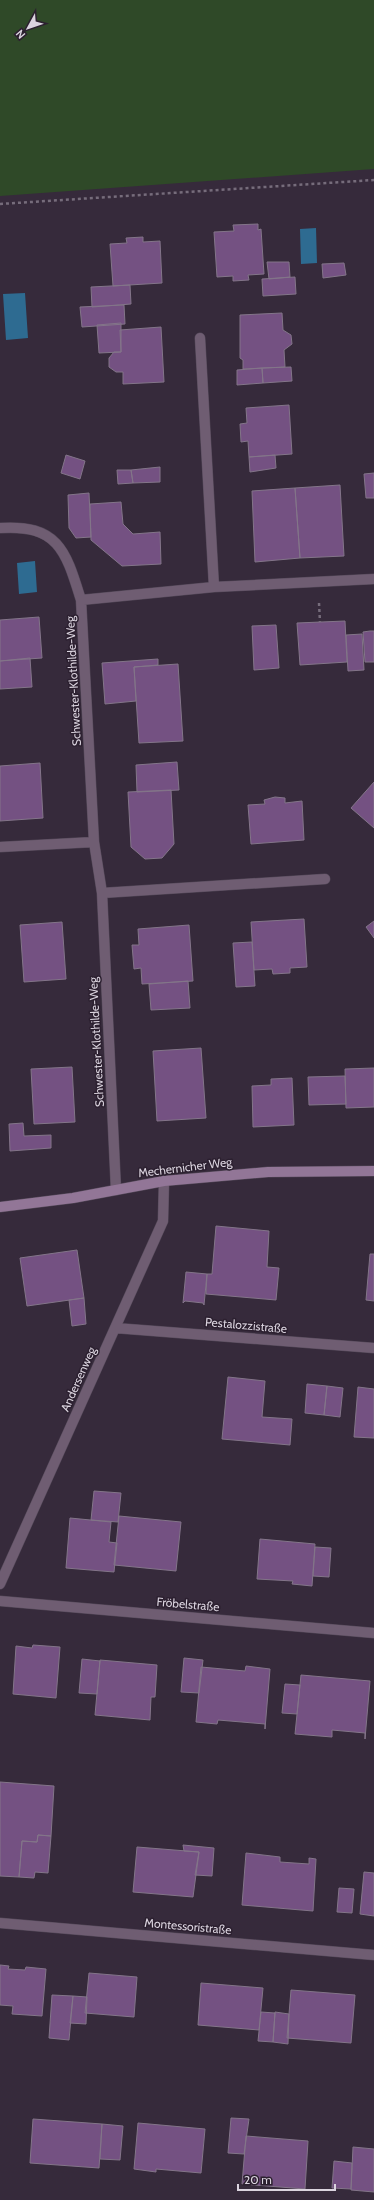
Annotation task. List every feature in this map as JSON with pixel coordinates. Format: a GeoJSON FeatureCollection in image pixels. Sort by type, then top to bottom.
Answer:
{"type":"FeatureCollection","features":[{"type":"Feature","properties":{"kind":"street"},"geometry":{"type":"LineString","coordinates":[[200,338],[214,588]]}},
{"type":"Feature","properties":{"kind":"street"},"geometry":{"type":"LineString","coordinates":[[0,528],[30,529],[50,538],[64,551],[81,600]]}},
{"type":"Feature","properties":{"kind":"street","name":"Schwester-Klothilde-Weg"},"geometry":{"type":"LineString","coordinates":[[116,1190],[102,893],[94,842],[81,600],[214,588],[374,579]]}},
{"type":"Feature","properties":{"kind":"street"},"geometry":{"type":"LineString","coordinates":[[0,847],[94,842]]}},
{"type":"Feature","properties":{"kind":"street"},"geometry":{"type":"LineString","coordinates":[[102,893],[325,879]]}},
{"type":"Feature","properties":{"kind":"street","name":"Mechernicher Weg"},"geometry":{"type":"LineString","coordinates":[[0,1207],[73,1198],[164,1181],[268,1172],[374,1172]]}},
{"type":"Feature","properties":{"kind":"street","name":"Andersenweg"},"geometry":{"type":"LineString","coordinates":[[0,1584],[163,1221],[164,1181]]}},
{"type":"Feature","properties":{"kind":"street","name":"Pestalozzistraße"},"geometry":{"type":"LineString","coordinates":[[115,1328],[374,1348]]}},
{"type":"Feature","properties":{"kind":"street","name":"Fröbelstraße"},"geometry":{"type":"LineString","coordinates":[[0,1601],[374,1633]]}},
{"type":"Feature","properties":{"kind":"street","name":"Montessoristraße"},"geometry":{"type":"LineString","coordinates":[[0,1923],[374,1955]]}},
{"type":"Feature","properties":{"kind":"path"},"geometry":{"type":"LineString","coordinates":[[0,204],[374,180]]}},
{"type":"Feature","properties":{"kind":"green space"},"geometry":{"type":"Polygon","coordinates":[[[0,0],[374,0],[374,169],[0,196],[0,0]]]}},
{"type":"Feature","properties":{"kind":"water"},"geometry":{"type":"Polygon","coordinates":[[[316,228],[317,263],[301,264],[300,229],[316,228]]]}},
{"type":"Feature","properties":{"kind":"water"},"geometry":{"type":"Polygon","coordinates":[[[25,293],[28,338],[6,340],[3,294],[25,293]]]}},
{"type":"Feature","properties":{"kind":"water"},"geometry":{"type":"Polygon","coordinates":[[[35,561],[37,592],[19,594],[17,563],[35,561]]]}},
{"type":"Feature","properties":{"kind":"building"},"geometry":{"type":"Polygon","coordinates":[[[258,224],[258,230],[261,229],[264,274],[248,275],[249,280],[233,281],[233,276],[217,277],[214,232],[234,231],[233,225],[258,224]]]}},
{"type":"Feature","properties":{"kind":"building"},"geometry":{"type":"Polygon","coordinates":[[[143,237],[143,242],[160,241],[162,283],[113,286],[110,244],[127,243],[126,238],[143,237]]]}},
{"type":"Feature","properties":{"kind":"building"},"geometry":{"type":"Polygon","coordinates":[[[267,262],[289,262],[290,277],[269,279],[267,262]]]}},
{"type":"Feature","properties":{"kind":"building"},"geometry":{"type":"Polygon","coordinates":[[[344,263],[346,275],[323,278],[322,264],[344,263]]]}},
{"type":"Feature","properties":{"kind":"building"},"geometry":{"type":"Polygon","coordinates":[[[295,277],[296,294],[263,296],[262,279],[295,277]]]}},
{"type":"Feature","properties":{"kind":"building"},"geometry":{"type":"Polygon","coordinates":[[[130,285],[131,304],[92,307],[91,287],[130,285]]]}},
{"type":"Feature","properties":{"kind":"building"},"geometry":{"type":"Polygon","coordinates":[[[124,305],[125,324],[82,327],[80,307],[124,305]]]}},
{"type":"Feature","properties":{"kind":"building"},"geometry":{"type":"Polygon","coordinates":[[[282,313],[283,330],[291,335],[292,344],[284,350],[285,367],[243,369],[243,360],[240,358],[240,315],[282,313]]]}},
{"type":"Feature","properties":{"kind":"building"},"geometry":{"type":"Polygon","coordinates":[[[121,323],[121,352],[99,353],[97,325],[121,323]]]}},
{"type":"Feature","properties":{"kind":"building"},"geometry":{"type":"Polygon","coordinates":[[[161,327],[164,382],[123,384],[123,372],[116,372],[109,367],[109,358],[114,352],[121,352],[120,330],[161,327]]]}},
{"type":"Feature","properties":{"kind":"building"},"geometry":{"type":"Polygon","coordinates":[[[291,367],[292,381],[263,383],[262,368],[291,367]]]}},
{"type":"Feature","properties":{"kind":"building"},"geometry":{"type":"Polygon","coordinates":[[[262,368],[263,383],[237,385],[237,370],[262,368]]]}},
{"type":"Feature","properties":{"kind":"building"},"geometry":{"type":"Polygon","coordinates":[[[289,405],[292,454],[249,457],[248,441],[241,442],[240,424],[247,423],[246,408],[289,405]]]}},
{"type":"Feature","properties":{"kind":"building"},"geometry":{"type":"Polygon","coordinates":[[[66,455],[85,461],[80,479],[61,473],[66,455]]]}},
{"type":"Feature","properties":{"kind":"building"},"geometry":{"type":"Polygon","coordinates":[[[275,455],[276,468],[250,472],[249,457],[275,455]]]}},
{"type":"Feature","properties":{"kind":"building"},"geometry":{"type":"Polygon","coordinates":[[[160,467],[160,482],[133,483],[131,470],[160,467]]]}},
{"type":"Feature","properties":{"kind":"building"},"geometry":{"type":"Polygon","coordinates":[[[117,470],[131,470],[133,483],[118,484],[117,470]]]}},
{"type":"Feature","properties":{"kind":"building"},"geometry":{"type":"Polygon","coordinates":[[[374,473],[374,498],[366,498],[364,474],[374,473]]]}},
{"type":"Feature","properties":{"kind":"building"},"geometry":{"type":"Polygon","coordinates":[[[340,485],[344,556],[300,558],[295,488],[340,485]]]}},
{"type":"Feature","properties":{"kind":"building"},"geometry":{"type":"Polygon","coordinates":[[[295,488],[300,558],[255,562],[252,491],[295,488]]]}},
{"type":"Feature","properties":{"kind":"building"},"geometry":{"type":"Polygon","coordinates":[[[89,493],[91,537],[76,538],[69,528],[68,495],[89,493]]]}},
{"type":"Feature","properties":{"kind":"building"},"geometry":{"type":"Polygon","coordinates":[[[121,502],[123,524],[133,534],[160,532],[161,564],[122,566],[91,540],[90,504],[121,502]]]}},
{"type":"Feature","properties":{"kind":"building"},"geometry":{"type":"Polygon","coordinates":[[[39,617],[42,658],[0,661],[0,620],[39,617]]]}},
{"type":"Feature","properties":{"kind":"building"},"geometry":{"type":"Polygon","coordinates":[[[345,621],[347,662],[300,665],[297,623],[345,621]]]}},
{"type":"Feature","properties":{"kind":"building"},"geometry":{"type":"Polygon","coordinates":[[[276,625],[279,668],[254,670],[252,626],[276,625]]]}},
{"type":"Feature","properties":{"kind":"building"},"geometry":{"type":"Polygon","coordinates":[[[374,631],[374,662],[365,662],[363,632],[374,631]]]}},
{"type":"Feature","properties":{"kind":"building"},"geometry":{"type":"Polygon","coordinates":[[[362,634],[364,670],[348,671],[346,635],[362,634]]]}},
{"type":"Feature","properties":{"kind":"building"},"geometry":{"type":"Polygon","coordinates":[[[30,658],[32,687],[0,689],[0,661],[30,658]]]}},
{"type":"Feature","properties":{"kind":"building"},"geometry":{"type":"Polygon","coordinates":[[[158,659],[158,665],[134,667],[136,701],[105,704],[102,663],[158,659]]]}},
{"type":"Feature","properties":{"kind":"building"},"geometry":{"type":"Polygon","coordinates":[[[178,664],[183,741],[139,743],[134,667],[178,664]]]}},
{"type":"Feature","properties":{"kind":"building"},"geometry":{"type":"Polygon","coordinates":[[[177,762],[179,790],[137,792],[136,765],[177,762]]]}},
{"type":"Feature","properties":{"kind":"building"},"geometry":{"type":"Polygon","coordinates":[[[40,763],[43,818],[0,821],[0,766],[40,763]]]}},
{"type":"Feature","properties":{"kind":"building"},"geometry":{"type":"Polygon","coordinates":[[[374,782],[374,828],[351,808],[374,782]]]}},
{"type":"Feature","properties":{"kind":"building"},"geometry":{"type":"Polygon","coordinates":[[[171,790],[174,844],[162,858],[145,859],[131,847],[128,792],[171,790]]]}},
{"type":"Feature","properties":{"kind":"building"},"geometry":{"type":"Polygon","coordinates":[[[275,797],[285,798],[285,803],[302,801],[304,840],[251,844],[248,805],[265,804],[264,800],[275,797]]]}},
{"type":"Feature","properties":{"kind":"building"},"geometry":{"type":"Polygon","coordinates":[[[304,919],[307,967],[290,968],[290,973],[273,974],[272,969],[254,970],[251,922],[304,919]]]}},
{"type":"Feature","properties":{"kind":"building"},"geometry":{"type":"Polygon","coordinates":[[[374,921],[374,938],[366,927],[374,921]]]}},
{"type":"Feature","properties":{"kind":"building"},"geometry":{"type":"Polygon","coordinates":[[[62,922],[66,979],[24,982],[20,925],[62,922]]]}},
{"type":"Feature","properties":{"kind":"building"},"geometry":{"type":"Polygon","coordinates":[[[189,925],[193,981],[142,984],[141,968],[134,969],[132,945],[139,945],[138,929],[189,925]]]}},
{"type":"Feature","properties":{"kind":"building"},"geometry":{"type":"Polygon","coordinates":[[[252,942],[255,986],[236,987],[233,943],[252,942]]]}},
{"type":"Feature","properties":{"kind":"building"},"geometry":{"type":"Polygon","coordinates":[[[188,981],[190,1008],[151,1010],[149,984],[188,981]]]}},
{"type":"Feature","properties":{"kind":"building"},"geometry":{"type":"Polygon","coordinates":[[[201,1048],[206,1118],[157,1121],[153,1051],[201,1048]]]}},
{"type":"Feature","properties":{"kind":"building"},"geometry":{"type":"Polygon","coordinates":[[[72,1067],[75,1122],[34,1124],[31,1069],[72,1067]]]}},
{"type":"Feature","properties":{"kind":"building"},"geometry":{"type":"Polygon","coordinates":[[[374,1068],[374,1107],[346,1108],[345,1069],[374,1068]]]}},
{"type":"Feature","properties":{"kind":"building"},"geometry":{"type":"Polygon","coordinates":[[[345,1076],[346,1104],[309,1105],[308,1077],[345,1076]]]}},
{"type":"Feature","properties":{"kind":"building"},"geometry":{"type":"Polygon","coordinates":[[[292,1078],[294,1125],[253,1127],[252,1086],[271,1085],[271,1079],[292,1078]]]}},
{"type":"Feature","properties":{"kind":"building"},"geometry":{"type":"Polygon","coordinates":[[[23,1123],[24,1136],[51,1135],[51,1148],[10,1151],[9,1124],[23,1123]]]}},
{"type":"Feature","properties":{"kind":"building"},"geometry":{"type":"Polygon","coordinates":[[[216,1226],[269,1231],[267,1267],[279,1268],[276,1300],[206,1294],[207,1274],[212,1274],[216,1226]]]}},
{"type":"Feature","properties":{"kind":"building"},"geometry":{"type":"Polygon","coordinates":[[[77,1250],[84,1298],[27,1306],[20,1258],[77,1250]]]}},
{"type":"Feature","properties":{"kind":"building"},"geometry":{"type":"Polygon","coordinates":[[[370,1254],[374,1254],[374,1301],[366,1300],[370,1254]]]}},
{"type":"Feature","properties":{"kind":"building"},"geometry":{"type":"Polygon","coordinates":[[[186,1272],[207,1274],[204,1305],[203,1303],[185,1301],[183,1303],[186,1272]]]}},
{"type":"Feature","properties":{"kind":"building"},"geometry":{"type":"Polygon","coordinates":[[[84,1298],[86,1324],[72,1326],[69,1300],[84,1298]]]}},
{"type":"Feature","properties":{"kind":"building"},"geometry":{"type":"Polygon","coordinates":[[[228,1377],[265,1381],[262,1417],[292,1419],[290,1445],[222,1439],[228,1377]]]}},
{"type":"Feature","properties":{"kind":"building"},"geometry":{"type":"Polygon","coordinates":[[[307,1384],[327,1386],[324,1415],[305,1413],[307,1384]]]}},
{"type":"Feature","properties":{"kind":"building"},"geometry":{"type":"Polygon","coordinates":[[[327,1386],[343,1388],[340,1417],[324,1415],[327,1386]]]}},
{"type":"Feature","properties":{"kind":"building"},"geometry":{"type":"Polygon","coordinates":[[[358,1387],[374,1389],[374,1438],[354,1437],[358,1387]]]}},
{"type":"Feature","properties":{"kind":"building"},"geometry":{"type":"Polygon","coordinates":[[[94,1491],[121,1493],[118,1522],[91,1520],[94,1491]]]}},
{"type":"Feature","properties":{"kind":"building"},"geometry":{"type":"Polygon","coordinates":[[[119,1516],[181,1522],[176,1571],[114,1565],[119,1516]]]}},
{"type":"Feature","properties":{"kind":"building"},"geometry":{"type":"Polygon","coordinates":[[[70,1518],[111,1522],[109,1542],[117,1543],[114,1572],[66,1568],[70,1518]]]}},
{"type":"Feature","properties":{"kind":"building"},"geometry":{"type":"Polygon","coordinates":[[[260,1539],[315,1544],[312,1586],[292,1584],[293,1581],[257,1579],[260,1539]]]}},
{"type":"Feature","properties":{"kind":"building"},"geometry":{"type":"Polygon","coordinates":[[[315,1547],[331,1548],[329,1577],[313,1576],[315,1547]]]}},
{"type":"Feature","properties":{"kind":"building"},"geometry":{"type":"Polygon","coordinates":[[[33,1645],[60,1647],[56,1698],[13,1694],[16,1646],[32,1648],[33,1645]]]}},
{"type":"Feature","properties":{"kind":"building"},"geometry":{"type":"Polygon","coordinates":[[[184,1658],[203,1660],[199,1693],[181,1692],[184,1658]]]}},
{"type":"Feature","properties":{"kind":"building"},"geometry":{"type":"Polygon","coordinates":[[[82,1659],[100,1661],[97,1694],[79,1693],[82,1659]]]}},
{"type":"Feature","properties":{"kind":"building"},"geometry":{"type":"Polygon","coordinates":[[[100,1660],[157,1665],[155,1697],[151,1697],[150,1720],[95,1715],[100,1660]]]}},
{"type":"Feature","properties":{"kind":"building"},"geometry":{"type":"Polygon","coordinates":[[[246,1666],[270,1669],[265,1729],[265,1724],[218,1720],[217,1724],[196,1722],[201,1667],[245,1671],[246,1666]]]}},
{"type":"Feature","properties":{"kind":"building"},"geometry":{"type":"Polygon","coordinates":[[[301,1675],[370,1681],[365,1739],[365,1733],[332,1730],[332,1737],[295,1734],[301,1675]]]}},
{"type":"Feature","properties":{"kind":"building"},"geometry":{"type":"Polygon","coordinates":[[[285,1684],[300,1685],[297,1714],[282,1713],[285,1684]]]}},
{"type":"Feature","properties":{"kind":"building"},"geometry":{"type":"Polygon","coordinates":[[[0,1782],[54,1786],[51,1836],[38,1835],[37,1842],[22,1841],[19,1877],[0,1876],[0,1782]]]}},
{"type":"Feature","properties":{"kind":"building"},"geometry":{"type":"Polygon","coordinates":[[[38,1835],[51,1836],[48,1873],[35,1872],[34,1878],[19,1877],[22,1841],[37,1842],[38,1835]]]}},
{"type":"Feature","properties":{"kind":"building"},"geometry":{"type":"Polygon","coordinates":[[[183,1845],[214,1848],[212,1876],[195,1875],[199,1852],[184,1851],[183,1845]]]}},
{"type":"Feature","properties":{"kind":"building"},"geometry":{"type":"Polygon","coordinates":[[[137,1847],[199,1852],[193,1897],[133,1892],[137,1847]]]}},
{"type":"Feature","properties":{"kind":"building"},"geometry":{"type":"Polygon","coordinates":[[[246,1853],[280,1857],[280,1862],[309,1864],[309,1858],[316,1859],[313,1911],[242,1905],[246,1853]]]}},
{"type":"Feature","properties":{"kind":"building"},"geometry":{"type":"Polygon","coordinates":[[[364,1872],[374,1873],[374,1916],[360,1914],[364,1872]]]}},
{"type":"Feature","properties":{"kind":"building"},"geometry":{"type":"Polygon","coordinates":[[[339,1888],[354,1889],[352,1913],[337,1912],[339,1888]]]}},
{"type":"Feature","properties":{"kind":"building"},"geometry":{"type":"Polygon","coordinates":[[[0,1965],[9,1966],[8,1969],[25,1970],[26,1967],[46,1969],[42,2016],[12,2014],[13,2006],[0,2005],[0,1965]]]}},
{"type":"Feature","properties":{"kind":"building"},"geometry":{"type":"Polygon","coordinates":[[[89,1973],[137,1977],[134,2017],[85,2013],[89,1973]]]}},
{"type":"Feature","properties":{"kind":"building"},"geometry":{"type":"Polygon","coordinates":[[[201,1983],[263,1988],[259,2030],[198,2025],[201,1983]]]}},
{"type":"Feature","properties":{"kind":"building"},"geometry":{"type":"Polygon","coordinates":[[[291,1990],[355,1995],[351,2043],[287,2038],[291,1990]]]}},
{"type":"Feature","properties":{"kind":"building"},"geometry":{"type":"Polygon","coordinates":[[[52,1995],[73,1996],[69,2040],[49,2038],[52,1995]]]}},
{"type":"Feature","properties":{"kind":"building"},"geometry":{"type":"Polygon","coordinates":[[[73,1996],[87,1997],[86,2024],[70,2023],[73,1996]]]}},
{"type":"Feature","properties":{"kind":"building"},"geometry":{"type":"Polygon","coordinates":[[[261,2012],[275,2013],[273,2042],[258,2041],[261,2012]]]}},
{"type":"Feature","properties":{"kind":"building"},"geometry":{"type":"Polygon","coordinates":[[[275,2012],[289,2014],[288,2044],[273,2042],[275,2012]]]}},
{"type":"Feature","properties":{"kind":"building"},"geometry":{"type":"Polygon","coordinates":[[[231,2118],[249,2119],[244,2154],[228,2153],[231,2118]]]}},
{"type":"Feature","properties":{"kind":"building"},"geometry":{"type":"Polygon","coordinates":[[[33,2119],[102,2124],[99,2168],[30,2163],[33,2119]]]}},
{"type":"Feature","properties":{"kind":"building"},"geometry":{"type":"Polygon","coordinates":[[[138,2123],[205,2129],[201,2173],[156,2169],[156,2172],[134,2169],[138,2123]]]}},
{"type":"Feature","properties":{"kind":"building"},"geometry":{"type":"Polygon","coordinates":[[[102,2124],[123,2126],[120,2160],[100,2159],[102,2124]]]}},
{"type":"Feature","properties":{"kind":"building"},"geometry":{"type":"Polygon","coordinates":[[[246,2136],[308,2141],[305,2189],[242,2184],[246,2136]]]}},
{"type":"Feature","properties":{"kind":"building"},"geometry":{"type":"Polygon","coordinates":[[[353,2147],[374,2149],[374,2192],[351,2190],[353,2147]]]}},
{"type":"Feature","properties":{"kind":"building"},"geometry":{"type":"Polygon","coordinates":[[[334,2161],[352,2163],[351,2189],[332,2188],[334,2161]]]}}]}
